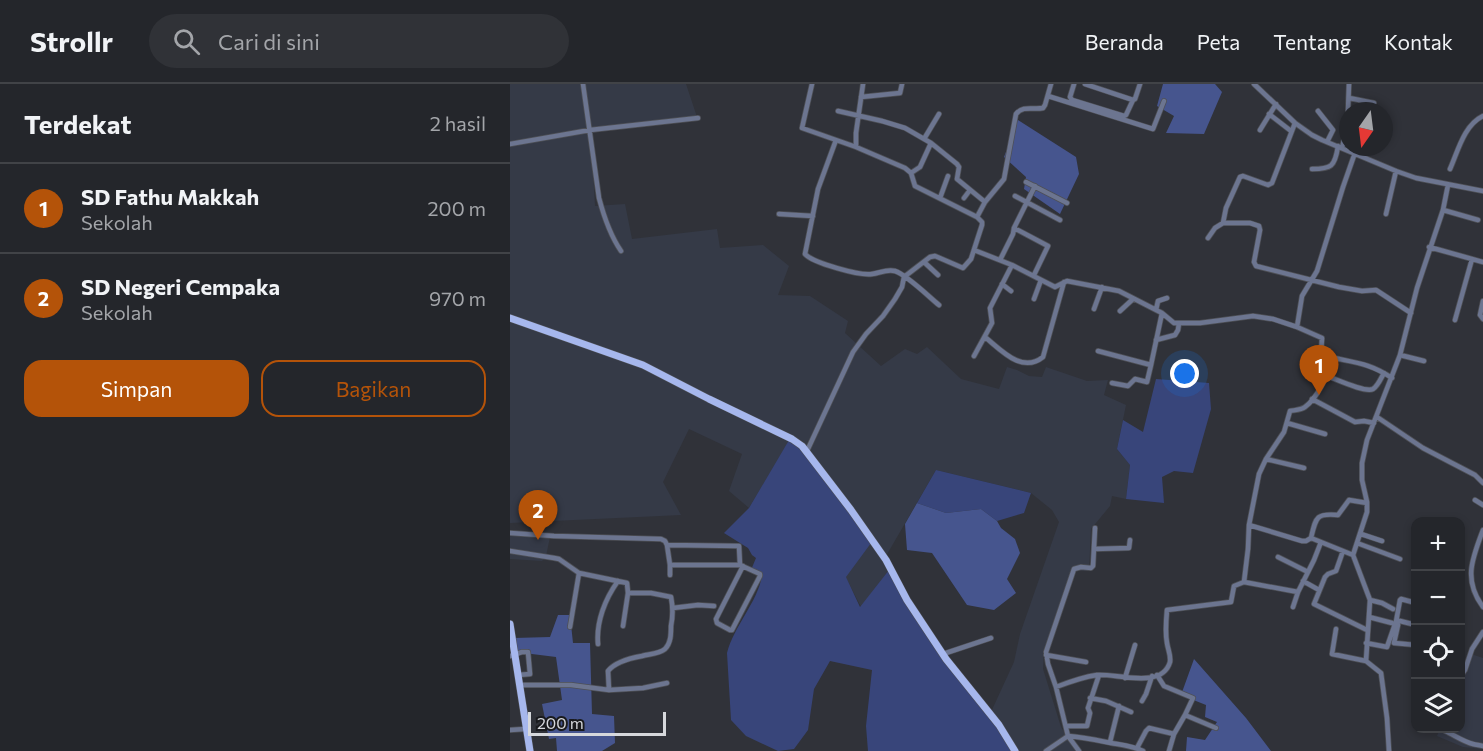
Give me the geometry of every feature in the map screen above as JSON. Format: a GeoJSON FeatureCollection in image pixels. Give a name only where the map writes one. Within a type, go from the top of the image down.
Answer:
{"type":"FeatureCollection","features":[{"type":"Feature","properties":{"kind":"main road"},"geometry":{"type":"LineString","coordinates":[[510,318],[644,365],[792,439],[807,451],[886,560],[907,600],[960,679],[999,725],[1015,751]]}},
{"type":"Feature","properties":{"kind":"main road"},"geometry":{"type":"LineString","coordinates":[[510,624],[512,655],[518,675],[530,751]]}},
{"type":"Feature","properties":{"kind":"street"},"geometry":{"type":"LineString","coordinates":[[583,84],[601,207],[612,236],[621,251]]}},
{"type":"Feature","properties":{"kind":"street"},"geometry":{"type":"LineString","coordinates":[[807,451],[853,352],[895,299],[904,277],[934,256],[963,268],[971,259],[982,225],[977,217],[915,186],[911,173],[905,168],[856,147],[802,128],[812,84]]}},
{"type":"Feature","properties":{"kind":"street"},"geometry":{"type":"LineString","coordinates":[[856,147],[863,84]]}},
{"type":"Feature","properties":{"kind":"street"},"geometry":{"type":"LineString","coordinates":[[861,97],[900,93],[902,84]]}},
{"type":"Feature","properties":{"kind":"street"},"geometry":{"type":"LineString","coordinates":[[977,217],[985,202],[1004,178],[1017,111],[1026,108],[1043,108],[1051,84]]}},
{"type":"Feature","properties":{"kind":"street"},"geometry":{"type":"LineString","coordinates":[[1074,84],[1070,97],[1072,100],[1124,116],[1132,99],[1135,99],[1140,84]]}},
{"type":"Feature","properties":{"kind":"street"},"geometry":{"type":"LineString","coordinates":[[1085,84],[1132,99]]}},
{"type":"Feature","properties":{"kind":"street"},"geometry":{"type":"LineString","coordinates":[[1254,84],[1295,123],[1312,135],[1339,147]]}},
{"type":"Feature","properties":{"kind":"street"},"geometry":{"type":"LineString","coordinates":[[1349,84],[1349,102]]}},
{"type":"Feature","properties":{"kind":"street"},"geometry":{"type":"LineString","coordinates":[[1048,96],[1150,129],[1154,128],[1164,101]]}},
{"type":"Feature","properties":{"kind":"street"},"geometry":{"type":"LineString","coordinates":[[1349,98],[1369,102]]}},
{"type":"Feature","properties":{"kind":"street"},"geometry":{"type":"LineString","coordinates":[[1260,130],[1276,104]]}},
{"type":"Feature","properties":{"kind":"street"},"geometry":{"type":"LineString","coordinates":[[838,111],[895,124],[931,143],[957,164],[959,167],[957,178],[985,202]]}},
{"type":"Feature","properties":{"kind":"street"},"geometry":{"type":"LineString","coordinates":[[1318,111],[1333,130],[1328,142]]}},
{"type":"Feature","properties":{"kind":"street"},"geometry":{"type":"LineString","coordinates":[[924,139],[939,114]]}},
{"type":"Feature","properties":{"kind":"street"},"geometry":{"type":"LineString","coordinates":[[1269,114],[1291,131]]}},
{"type":"Feature","properties":{"kind":"street"},"geometry":{"type":"LineString","coordinates":[[1450,169],[1474,120],[1483,116]]}},
{"type":"Feature","properties":{"kind":"street"},"geometry":{"type":"LineString","coordinates":[[510,144],[590,130],[698,118]]}},
{"type":"Feature","properties":{"kind":"street"},"geometry":{"type":"LineString","coordinates":[[1223,223],[1226,208],[1240,177],[1268,185],[1272,183],[1295,123]]}},
{"type":"Feature","properties":{"kind":"street"},"geometry":{"type":"LineString","coordinates":[[836,140],[818,189],[806,254],[809,258],[856,272],[870,274],[888,270],[898,273],[939,305]]}},
{"type":"Feature","properties":{"kind":"street"},"geometry":{"type":"LineString","coordinates":[[911,173],[920,167],[931,143]]}},
{"type":"Feature","properties":{"kind":"street"},"geometry":{"type":"LineString","coordinates":[[1312,169],[1325,169],[1331,166],[1339,149]]}},
{"type":"Feature","properties":{"kind":"street"},"geometry":{"type":"LineString","coordinates":[[1297,327],[1302,296],[1317,271],[1342,187],[1354,156]]}},
{"type":"Feature","properties":{"kind":"street"},"geometry":{"type":"LineString","coordinates":[[1362,156],[1396,171],[1423,179],[1483,191]]}},
{"type":"Feature","properties":{"kind":"street"},"geometry":{"type":"LineString","coordinates":[[1386,214],[1396,171]]}},
{"type":"Feature","properties":{"kind":"street"},"geometry":{"type":"LineString","coordinates":[[940,198],[948,177]]}},
{"type":"Feature","properties":{"kind":"street"},"geometry":{"type":"LineString","coordinates":[[1026,182],[1067,203]]}},
{"type":"Feature","properties":{"kind":"street"},"geometry":{"type":"LineString","coordinates":[[1365,661],[1370,600],[1353,555],[1367,512],[1362,464],[1367,440],[1400,355],[1429,247],[1443,210],[1448,185]]}},
{"type":"Feature","properties":{"kind":"street"},"geometry":{"type":"LineString","coordinates":[[1000,260],[1035,186]]}},
{"type":"Feature","properties":{"kind":"street"},"geometry":{"type":"LineString","coordinates":[[964,198],[970,190]]}},
{"type":"Feature","properties":{"kind":"street"},"geometry":{"type":"LineString","coordinates":[[1015,196],[1060,220]]}},
{"type":"Feature","properties":{"kind":"street"},"geometry":{"type":"LineString","coordinates":[[1443,210],[1478,220]]}},
{"type":"Feature","properties":{"kind":"street"},"geometry":{"type":"LineString","coordinates":[[779,214],[813,216]]}},
{"type":"Feature","properties":{"kind":"street"},"geometry":{"type":"LineString","coordinates":[[1208,238],[1215,228],[1223,223],[1250,223],[1259,226],[1254,262],[1256,266],[1360,291],[1376,290],[1411,313]]}},
{"type":"Feature","properties":{"kind":"street"},"geometry":{"type":"LineString","coordinates":[[1014,228],[1048,246],[1034,275]]}},
{"type":"Feature","properties":{"kind":"street"},"geometry":{"type":"LineString","coordinates":[[1429,247],[1483,262]]}},
{"type":"Feature","properties":{"kind":"street"},"geometry":{"type":"LineString","coordinates":[[974,250],[1034,275],[1055,287],[1064,282],[1071,282],[1122,293],[1179,323],[1253,316],[1273,319],[1322,338],[1321,354],[1365,364],[1392,378]]}},
{"type":"Feature","properties":{"kind":"street"},"geometry":{"type":"LineString","coordinates":[[1455,320],[1472,259]]}},
{"type":"Feature","properties":{"kind":"street"},"geometry":{"type":"LineString","coordinates":[[924,262],[938,275]]}},
{"type":"Feature","properties":{"kind":"street"},"geometry":{"type":"LineString","coordinates":[[974,356],[993,321],[990,308],[1012,265]]}},
{"type":"Feature","properties":{"kind":"street"},"geometry":{"type":"LineString","coordinates":[[1034,299],[1041,280]]}},
{"type":"Feature","properties":{"kind":"street"},"geometry":{"type":"LineString","coordinates":[[985,337],[1018,362],[1041,359],[1064,282]]}},
{"type":"Feature","properties":{"kind":"street"},"geometry":{"type":"LineString","coordinates":[[1002,284],[1011,291]]}},
{"type":"Feature","properties":{"kind":"street"},"geometry":{"type":"LineString","coordinates":[[1094,309],[1102,287]]}},
{"type":"Feature","properties":{"kind":"street"},"geometry":{"type":"LineString","coordinates":[[1156,310],[1158,301],[1167,298]]}},
{"type":"Feature","properties":{"kind":"street"},"geometry":{"type":"LineString","coordinates":[[1120,311],[1132,299]]}},
{"type":"Feature","properties":{"kind":"street"},"geometry":{"type":"LineString","coordinates":[[1483,301],[1480,315],[1483,319]]}},
{"type":"Feature","properties":{"kind":"street"},"geometry":{"type":"LineString","coordinates":[[1112,383],[1128,386],[1135,379],[1147,382],[1162,313]]}},
{"type":"Feature","properties":{"kind":"street"},"geometry":{"type":"LineString","coordinates":[[1156,340],[1175,335],[1179,323]]}},
{"type":"Feature","properties":{"kind":"street"},"geometry":{"type":"LineString","coordinates":[[1098,351],[1151,365]]}},
{"type":"Feature","properties":{"kind":"street"},"geometry":{"type":"LineString","coordinates":[[1400,355],[1424,361]]}},
{"type":"Feature","properties":{"kind":"street"},"geometry":{"type":"LineString","coordinates":[[1244,582],[1249,525],[1257,481],[1266,459],[1280,440],[1290,411],[1304,408],[1312,399],[1327,376],[1334,358]]}},
{"type":"Feature","properties":{"kind":"street"},"geometry":{"type":"LineString","coordinates":[[1327,376],[1369,390],[1376,387],[1384,373]]}},
{"type":"Feature","properties":{"kind":"street"},"geometry":{"type":"LineString","coordinates":[[1312,399],[1354,422],[1374,423]]}},
{"type":"Feature","properties":{"kind":"street"},"geometry":{"type":"LineString","coordinates":[[1377,417],[1423,448],[1475,475],[1483,483]]}},
{"type":"Feature","properties":{"kind":"street"},"geometry":{"type":"LineString","coordinates":[[1287,423],[1325,434]]}},
{"type":"Feature","properties":{"kind":"street"},"geometry":{"type":"LineString","coordinates":[[1266,459],[1304,468]]}},
{"type":"Feature","properties":{"kind":"street"},"geometry":{"type":"LineString","coordinates":[[1249,525],[1306,541],[1311,538],[1316,522],[1322,515],[1338,515],[1349,500],[1367,503]]}},
{"type":"Feature","properties":{"kind":"street"},"geometry":{"type":"LineString","coordinates":[[1475,500],[1483,506]]}},
{"type":"Feature","properties":{"kind":"street"},"geometry":{"type":"LineString","coordinates":[[1079,751],[1068,736],[1046,655],[1073,570],[1076,567],[1092,567],[1095,528]]}},
{"type":"Feature","properties":{"kind":"street"},"geometry":{"type":"LineString","coordinates":[[1483,530],[1472,558],[1471,579],[1474,592],[1483,607]]}},
{"type":"Feature","properties":{"kind":"street"},"geometry":{"type":"LineString","coordinates":[[510,533],[561,537],[661,539],[667,545],[670,575]]}},
{"type":"Feature","properties":{"kind":"street"},"geometry":{"type":"LineString","coordinates":[[1361,534],[1382,541]]}},
{"type":"Feature","properties":{"kind":"street"},"geometry":{"type":"LineString","coordinates":[[1311,538],[1353,555]]}},
{"type":"Feature","properties":{"kind":"street"},"geometry":{"type":"LineString","coordinates":[[1094,549],[1129,548],[1130,540]]}},
{"type":"Feature","properties":{"kind":"street"},"geometry":{"type":"LineString","coordinates":[[1293,607],[1321,542]]}},
{"type":"Feature","properties":{"kind":"street"},"geometry":{"type":"LineString","coordinates":[[1357,543],[1400,559]]}},
{"type":"Feature","properties":{"kind":"street"},"geometry":{"type":"LineString","coordinates":[[667,545],[739,546],[741,566],[716,619],[717,623],[730,630],[760,576],[741,566],[670,565]]}},
{"type":"Feature","properties":{"kind":"street"},"geometry":{"type":"LineString","coordinates":[[510,551],[559,559],[579,573],[627,583],[628,593],[623,626]]}},
{"type":"Feature","properties":{"kind":"street"},"geometry":{"type":"LineString","coordinates":[[1343,551],[1336,571],[1325,577],[1314,602],[1315,606],[1367,630]]}},
{"type":"Feature","properties":{"kind":"street"},"geometry":{"type":"LineString","coordinates":[[1278,557],[1308,572]]}},
{"type":"Feature","properties":{"kind":"street"},"geometry":{"type":"LineString","coordinates":[[570,627],[579,573]]}},
{"type":"Feature","properties":{"kind":"street"},"geometry":{"type":"LineString","coordinates":[[598,644],[597,631],[600,616],[618,581]]}},
{"type":"Feature","properties":{"kind":"street"},"geometry":{"type":"LineString","coordinates":[[1303,581],[1319,590]]}},
{"type":"Feature","properties":{"kind":"street"},"geometry":{"type":"LineString","coordinates":[[1056,687],[1099,675],[1139,678],[1154,676],[1164,671],[1170,659],[1167,642],[1167,610],[1231,602],[1234,586],[1244,582],[1298,592]]}},
{"type":"Feature","properties":{"kind":"street"},"geometry":{"type":"LineString","coordinates":[[609,690],[608,671],[614,665],[662,651],[669,642],[674,609],[671,597],[651,593],[628,593]]}},
{"type":"Feature","properties":{"kind":"street"},"geometry":{"type":"LineString","coordinates":[[1370,600],[1393,609]]}},
{"type":"Feature","properties":{"kind":"street"},"geometry":{"type":"LineString","coordinates":[[1366,643],[1387,647],[1400,600],[1411,602]]}},
{"type":"Feature","properties":{"kind":"street"},"geometry":{"type":"LineString","coordinates":[[674,609],[698,605],[714,606]]}},
{"type":"Feature","properties":{"kind":"street"},"geometry":{"type":"LineString","coordinates":[[1369,617],[1411,624]]}},
{"type":"Feature","properties":{"kind":"street"},"geometry":{"type":"LineString","coordinates":[[1394,622],[1398,625],[1394,643],[1411,645]]}},
{"type":"Feature","properties":{"kind":"street"},"geometry":{"type":"LineString","coordinates":[[1336,629],[1332,654],[1365,661],[1381,673],[1389,751]]}},
{"type":"Feature","properties":{"kind":"street"},"geometry":{"type":"LineString","coordinates":[[1465,667],[1472,649],[1483,632]]}},
{"type":"Feature","properties":{"kind":"street"},"geometry":{"type":"LineString","coordinates":[[943,654],[991,638]]}},
{"type":"Feature","properties":{"kind":"street"},"geometry":{"type":"LineString","coordinates":[[1125,678],[1136,645]]}},
{"type":"Feature","properties":{"kind":"street"},"geometry":{"type":"LineString","coordinates":[[512,655],[528,652],[530,674],[518,675]]}},
{"type":"Feature","properties":{"kind":"street"},"geometry":{"type":"LineString","coordinates":[[1046,655],[1086,662]]}},
{"type":"Feature","properties":{"kind":"street"},"geometry":{"type":"LineString","coordinates":[[1066,726],[1087,726],[1090,698],[1099,675]]}},
{"type":"Feature","properties":{"kind":"street"},"geometry":{"type":"LineString","coordinates":[[1142,701],[1154,676]]}},
{"type":"Feature","properties":{"kind":"street"},"geometry":{"type":"LineString","coordinates":[[1154,676],[1164,686],[1193,698],[1174,734],[1169,751]]}},
{"type":"Feature","properties":{"kind":"street"},"geometry":{"type":"LineString","coordinates":[[519,685],[571,685],[609,690],[643,688],[667,683]]}},
{"type":"Feature","properties":{"kind":"street"},"geometry":{"type":"LineString","coordinates":[[1090,698],[1106,701],[1131,712]]}},
{"type":"Feature","properties":{"kind":"street"},"geometry":{"type":"LineString","coordinates":[[1110,742],[1119,706]]}},
{"type":"Feature","properties":{"kind":"street"},"geometry":{"type":"LineString","coordinates":[[1185,715],[1216,728]]}},
{"type":"Feature","properties":{"kind":"street"},"geometry":{"type":"LineString","coordinates":[[1137,748],[1149,728],[1174,734]]}},
{"type":"Feature","properties":{"kind":"street"},"geometry":{"type":"LineString","coordinates":[[510,730],[525,729]]}},
{"type":"Feature","properties":{"kind":"street"},"geometry":{"type":"LineString","coordinates":[[1449,733],[1475,745],[1483,746]]}},
{"type":"Feature","properties":{"kind":"street"},"geometry":{"type":"LineString","coordinates":[[1046,751],[1068,736],[1110,742],[1143,751]]}},
{"type":"Feature","properties":{"kind":"shaded area"},"geometry":{"type":"Polygon","coordinates":[[[510,84],[686,84],[697,117],[591,133],[595,206],[625,204],[632,239],[717,229],[720,248],[763,245],[789,266],[778,295],[810,296],[848,321],[845,333],[881,366],[905,349],[917,354],[927,347],[961,379],[999,389],[1007,367],[1029,376],[1042,377],[1046,367],[1087,381],[1108,380],[1104,395],[1126,405],[1117,449],[1130,465],[1126,499],[1112,496],[1110,506],[1091,529],[1089,571],[1071,570],[1044,650],[1043,669],[1061,727],[1076,751],[1016,751],[991,712],[1014,662],[1020,634],[1059,522],[1052,510],[1031,493],[936,470],[886,556],[889,570],[861,607],[846,578],[792,436],[749,508],[729,491],[742,454],[689,429],[663,482],[681,515],[510,523],[510,84]]]}},
{"type":"Feature","properties":{"kind":"shaded area"},"geometry":{"type":"Polygon","coordinates":[[[1163,84],[1215,84],[1222,92],[1204,134],[1166,133],[1174,116],[1157,106],[1163,84]]]}},
{"type":"Feature","properties":{"kind":"shaded area"},"geometry":{"type":"Polygon","coordinates":[[[1015,118],[1076,157],[1079,174],[1060,214],[1024,189],[1026,177],[1004,157],[1011,139],[1015,118]]]}},
{"type":"Feature","properties":{"kind":"shaded area"},"geometry":{"type":"Polygon","coordinates":[[[1156,379],[1209,383],[1211,409],[1193,473],[1174,471],[1162,477],[1164,503],[1126,499],[1130,465],[1117,449],[1123,420],[1143,432],[1156,379]]]}},
{"type":"Feature","properties":{"kind":"shaded area"},"geometry":{"type":"Polygon","coordinates":[[[792,435],[807,448],[874,539],[846,577],[860,607],[889,570],[957,676],[1016,751],[868,751],[866,726],[872,670],[830,661],[814,689],[808,730],[794,749],[778,751],[746,736],[731,720],[727,653],[755,596],[762,576],[751,570],[756,558],[748,548],[724,533],[749,508],[792,435]]]}},
{"type":"Feature","properties":{"kind":"shaded area"},"geometry":{"type":"Polygon","coordinates":[[[936,470],[1031,493],[1024,513],[997,521],[981,509],[946,513],[917,503],[936,470]]]}},
{"type":"Feature","properties":{"kind":"shaded area"},"geometry":{"type":"Polygon","coordinates":[[[917,503],[946,513],[981,509],[997,521],[1001,528],[1015,539],[1020,553],[1007,579],[1016,593],[994,610],[967,605],[932,553],[907,550],[905,524],[917,503]]]}},
{"type":"Feature","properties":{"kind":"shaded area"},"geometry":{"type":"Polygon","coordinates":[[[510,534],[550,537],[546,556],[542,561],[510,559],[510,534]]]}},
{"type":"Feature","properties":{"kind":"shaded area"},"geometry":{"type":"Polygon","coordinates":[[[558,615],[570,615],[573,643],[590,643],[592,714],[614,716],[615,743],[602,751],[557,751],[556,738],[549,739],[542,704],[562,700],[556,657],[516,652],[514,638],[550,637],[558,615]]]}},
{"type":"Feature","properties":{"kind":"shaded area"},"geometry":{"type":"Polygon","coordinates":[[[1468,653],[1483,658],[1483,749],[1463,747],[1437,736],[1438,733],[1465,733],[1465,666],[1468,653]]]}},
{"type":"Feature","properties":{"kind":"shaded area"},"geometry":{"type":"Polygon","coordinates":[[[1194,659],[1246,718],[1271,751],[1186,751],[1187,737],[1205,740],[1217,722],[1205,717],[1206,705],[1181,695],[1194,659]]]}},
{"type":"Feature","properties":{"kind":"place","name":"SD Fathu Makkah"},"geometry":{"type":"Point","coordinates":[1319,395]}},
{"type":"Feature","properties":{"kind":"place","name":"SD Negeri Cempaka"},"geometry":{"type":"Point","coordinates":[538,540]}}]}
